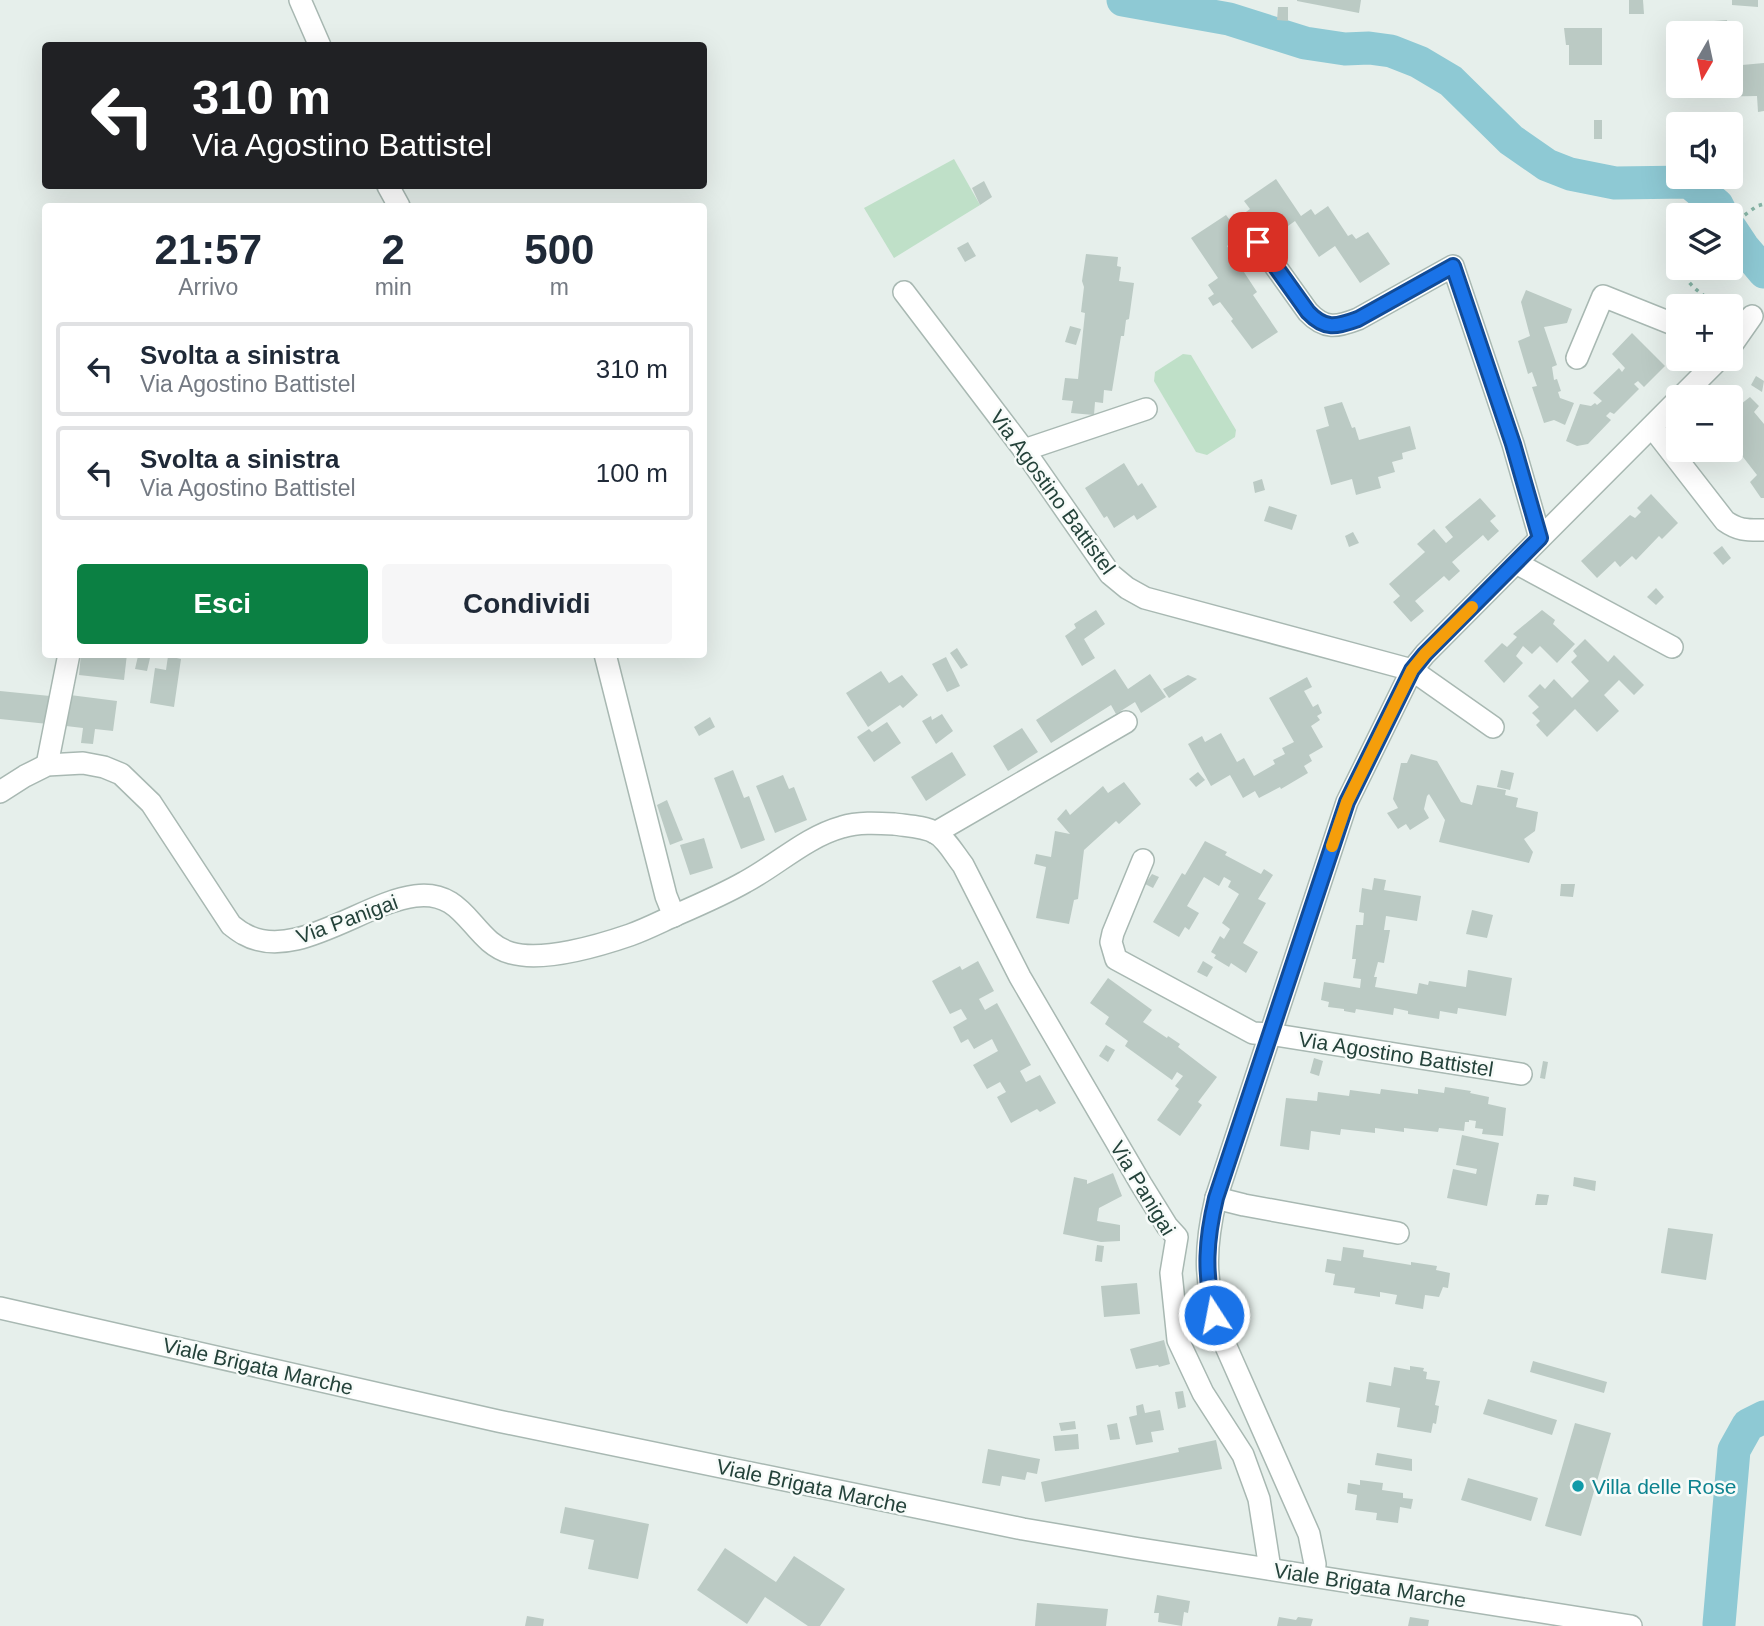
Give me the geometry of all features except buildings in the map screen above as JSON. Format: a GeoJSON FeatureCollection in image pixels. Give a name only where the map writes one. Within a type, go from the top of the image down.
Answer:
{"type":"FeatureCollection","features":[{"type":"Feature","properties":{"kind":"street"},"geometry":{"type":"LineString","coordinates":[[300,0],[318,42]]}},
{"type":"Feature","properties":{"kind":"street"},"geometry":{"type":"LineString","coordinates":[[1258,242],[1308,312],[1327,325],[1342,325],[1358,319],[1453,266],[1513,444],[1540,538]]}},
{"type":"Feature","properties":{"kind":"street","name":"Via Agostino Battistel"},"geometry":{"type":"LineString","coordinates":[[904,292],[1024,450],[1110,573],[1127,588],[1145,598],[1412,670],[1493,727]]}},
{"type":"Feature","properties":{"kind":"street"},"geometry":{"type":"LineString","coordinates":[[1577,358],[1603,296],[1666,321]]}},
{"type":"Feature","properties":{"kind":"street"},"geometry":{"type":"LineString","coordinates":[[1743,329],[1752,316]]}},
{"type":"Feature","properties":{"kind":"street","name":"Via Agostino Battistel"},"geometry":{"type":"LineString","coordinates":[[1694,385],[1707,371]]}},
{"type":"Feature","properties":{"kind":"street"},"geometry":{"type":"LineString","coordinates":[[1024,450],[1146,409]]}},
{"type":"Feature","properties":{"kind":"street","name":"Via Agostino Battistel"},"geometry":{"type":"LineString","coordinates":[[1314,1576],[1315,1564],[1309,1534],[1220,1333],[1209,1293],[1207,1248],[1216,1198],[1347,802],[1412,670],[1666,413]]}},
{"type":"Feature","properties":{"kind":"street"},"geometry":{"type":"LineString","coordinates":[[1652,427],[1725,521],[1734,528],[1764,530]]}},
{"type":"Feature","properties":{"kind":"street"},"geometry":{"type":"LineString","coordinates":[[1516,563],[1672,647]]}},
{"type":"Feature","properties":{"kind":"street"},"geometry":{"type":"LineString","coordinates":[[47,765],[68,658]]}},
{"type":"Feature","properties":{"kind":"street"},"geometry":{"type":"LineString","coordinates":[[607,658],[666,896],[674,916]]}},
{"type":"Feature","properties":{"kind":"street"},"geometry":{"type":"LineString","coordinates":[[935,833],[1126,722]]}},
{"type":"Feature","properties":{"kind":"street","name":"Via Panigai"},"geometry":{"type":"LineString","coordinates":[[0,792],[25,775],[47,765],[83,763],[121,774],[151,803],[231,925],[244,935],[259,940],[289,941],[332,927],[400,898],[438,896],[463,912],[492,943],[508,953],[528,956],[550,955],[606,943],[655,926],[746,882],[821,835],[843,826],[886,824],[917,827],[935,833],[963,865],[1020,977],[1140,1184],[1177,1237],[1171,1273],[1178,1340],[1203,1393],[1243,1455],[1259,1499],[1270,1569]]}},
{"type":"Feature","properties":{"kind":"street","name":"Via Agostino Battistel"},"geometry":{"type":"LineString","coordinates":[[1143,860],[1111,942],[1116,959],[1253,1033],[1521,1073]]}},
{"type":"Feature","properties":{"kind":"street"},"geometry":{"type":"LineString","coordinates":[[1216,1198],[1398,1233]]}},
{"type":"Feature","properties":{"kind":"street"},"geometry":{"type":"LineString","coordinates":[[1177,1237],[1188,1246],[1207,1248]]}},
{"type":"Feature","properties":{"kind":"street","name":"Viale Brigata Marche"},"geometry":{"type":"LineString","coordinates":[[0,1308],[498,1421],[919,1508],[1134,1549],[1623,1625]]}},
{"type":"Feature","properties":{"kind":"street"},"geometry":{"type":"LineString","coordinates":[[1553,1614],[1571,1626]]}},
{"type":"Feature","properties":{"kind":"path"},"geometry":{"type":"LineString","coordinates":[[1743,215],[1764,204]]}},
{"type":"Feature","properties":{"kind":"path"},"geometry":{"type":"LineString","coordinates":[[1688,280],[1704,294]]}},
{"type":"Feature","properties":{"kind":"green space"},"geometry":{"type":"Polygon","coordinates":[[[954,159],[980,205],[894,258],[864,208],[954,159]]]}},
{"type":"Feature","properties":{"kind":"green space"},"geometry":{"type":"Polygon","coordinates":[[[1183,354],[1191,355],[1236,430],[1235,437],[1207,455],[1196,452],[1154,381],[1155,372],[1183,354]]]}},
{"type":"Feature","properties":{"kind":"waterway"},"geometry":{"type":"LineString","coordinates":[[1123,0],[1229,19],[1305,43],[1345,49],[1391,51],[1419,62],[1451,81],[1511,140],[1547,165],[1570,174],[1615,183],[1689,182],[1715,203]]}},
{"type":"Feature","properties":{"kind":"waterway"},"geometry":{"type":"LineString","coordinates":[[1743,247],[1764,272]]}},
{"type":"Feature","properties":{"kind":"waterway"},"geometry":{"type":"LineString","coordinates":[[1719,1624],[1734,1450],[1748,1425],[1764,1417]]}},
{"type":"Feature","properties":{"kind":"slow traffic"},"geometry":{"type":"LineString","coordinates":[[1332,846],[1347,802],[1412,670],[1472,607]]}},
{"type":"Feature","properties":{"kind":"place","name":"Villa delle Rose"},"geometry":{"type":"Point","coordinates":[1578,1486]}},
{"type":"Feature","properties":{"kind":"route"},"geometry":{"type":"LineString","coordinates":[[1214,1315],[1209,1293],[1207,1248],[1216,1198],[1347,802],[1412,670],[1540,538],[1513,444],[1453,266],[1358,319],[1342,325],[1327,325],[1308,312],[1258,242]]}}]}
